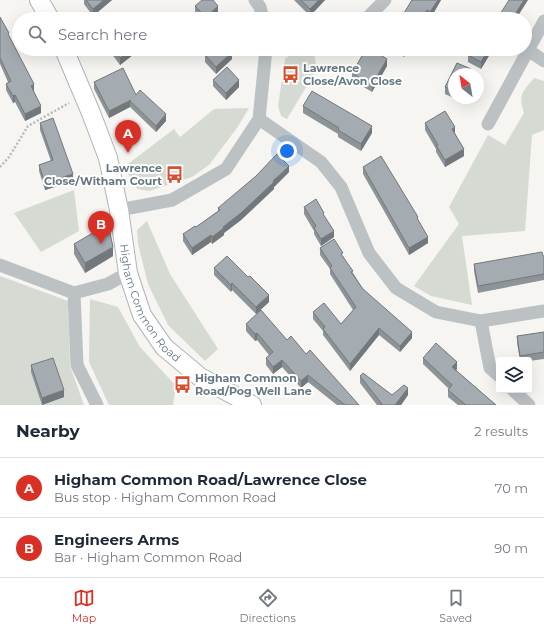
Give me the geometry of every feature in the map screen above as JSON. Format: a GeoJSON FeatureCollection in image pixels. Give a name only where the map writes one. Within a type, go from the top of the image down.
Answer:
{"type":"FeatureCollection","features":[{"type":"Feature","properties":{"kind":"street"},"geometry":{"type":"LineString","coordinates":[[39,0],[46,12]]}},
{"type":"Feature","properties":{"kind":"street"},"geometry":{"type":"LineString","coordinates":[[255,0],[260,7],[261,12]]}},
{"type":"Feature","properties":{"kind":"street"},"geometry":{"type":"LineString","coordinates":[[373,12],[385,0]]}},
{"type":"Feature","properties":{"kind":"street"},"geometry":{"type":"LineString","coordinates":[[532,43],[544,21]]}},
{"type":"Feature","properties":{"kind":"street"},"geometry":{"type":"LineString","coordinates":[[532,53],[544,61]]}},
{"type":"Feature","properties":{"kind":"street","name":"Higham Common Road"},"geometry":{"type":"LineString","coordinates":[[67,56],[108,158],[119,210],[128,273],[142,315],[164,347],[200,377],[252,405]]}},
{"type":"Feature","properties":{"kind":"street"},"geometry":{"type":"LineString","coordinates":[[119,210],[172,200],[226,169],[259,119],[265,56]]}},
{"type":"Feature","properties":{"kind":"street"},"geometry":{"type":"LineString","coordinates":[[488,124],[525,56]]}},
{"type":"Feature","properties":{"kind":"street"},"geometry":{"type":"LineString","coordinates":[[259,119],[321,162],[341,187],[369,253],[396,288],[436,312],[481,321],[544,311]]}},
{"type":"Feature","properties":{"kind":"street"},"geometry":{"type":"LineString","coordinates":[[0,265],[74,293],[108,284],[128,273]]}},
{"type":"Feature","properties":{"kind":"street"},"geometry":{"type":"LineString","coordinates":[[74,293],[77,365],[97,405]]}},
{"type":"Feature","properties":{"kind":"street"},"geometry":{"type":"LineString","coordinates":[[481,321],[490,368],[496,373]]}},
{"type":"Feature","properties":{"kind":"street"},"geometry":{"type":"LineString","coordinates":[[517,393],[529,405]]}},
{"type":"Feature","properties":{"kind":"path"},"geometry":{"type":"LineString","coordinates":[[0,167],[9,157],[28,126],[83,95]]}},
{"type":"Feature","properties":{"kind":"shaded area"},"geometry":{"type":"Polygon","coordinates":[[[288,56],[314,56],[317,69],[287,119],[281,116],[278,106],[285,59],[288,56]]]}},
{"type":"Feature","properties":{"kind":"shaded area"},"geometry":{"type":"Polygon","coordinates":[[[534,78],[544,81],[544,130],[532,135],[525,231],[462,236],[472,305],[431,296],[414,286],[459,224],[449,207],[488,135],[505,145],[524,113],[521,102],[522,94],[534,78]]]}},
{"type":"Feature","properties":{"kind":"shaded area"},"geometry":{"type":"Polygon","coordinates":[[[249,108],[237,128],[209,165],[192,177],[149,191],[137,189],[124,167],[174,129],[180,137],[214,109],[249,108]]]}},
{"type":"Feature","properties":{"kind":"shaded area"},"geometry":{"type":"Polygon","coordinates":[[[74,190],[79,231],[41,252],[14,213],[74,190]]]}},
{"type":"Feature","properties":{"kind":"shaded area"},"geometry":{"type":"Polygon","coordinates":[[[147,221],[170,274],[218,349],[205,361],[168,325],[148,284],[138,244],[137,230],[147,221]]]}},
{"type":"Feature","properties":{"kind":"shaded area"},"geometry":{"type":"Polygon","coordinates":[[[0,276],[68,301],[70,366],[84,405],[0,405],[0,276]]]}},
{"type":"Feature","properties":{"kind":"shaded area"},"geometry":{"type":"Polygon","coordinates":[[[90,299],[118,307],[140,347],[176,386],[173,405],[109,405],[89,362],[90,299]]]}},
{"type":"Feature","properties":{"kind":"building"},"geometry":{"type":"Polygon","coordinates":[[[86,0],[104,0],[93,9],[86,0]]]}},
{"type":"Feature","properties":{"kind":"building"},"geometry":{"type":"Polygon","coordinates":[[[202,0],[213,0],[218,6],[211,12],[201,12],[195,6],[202,0]]]}},
{"type":"Feature","properties":{"kind":"building"},"geometry":{"type":"Polygon","coordinates":[[[301,0],[319,0],[310,9],[301,0]]]}},
{"type":"Feature","properties":{"kind":"building"},"geometry":{"type":"Polygon","coordinates":[[[412,0],[438,0],[430,12],[427,10],[426,12],[405,12],[412,0]]]}},
{"type":"Feature","properties":{"kind":"building"},"geometry":{"type":"Polygon","coordinates":[[[509,0],[524,0],[516,12],[501,12],[509,0]]]}},
{"type":"Feature","properties":{"kind":"building"},"geometry":{"type":"Polygon","coordinates":[[[0,17],[12,42],[12,56],[19,56],[34,84],[31,86],[41,106],[25,114],[15,95],[13,96],[6,84],[11,81],[0,58],[0,17]]]}},
{"type":"Feature","properties":{"kind":"building"},"geometry":{"type":"Polygon","coordinates":[[[206,56],[228,56],[216,67],[206,56]]]}},
{"type":"Feature","properties":{"kind":"building"},"geometry":{"type":"Polygon","coordinates":[[[362,56],[382,56],[387,59],[372,85],[352,73],[362,56]]]}},
{"type":"Feature","properties":{"kind":"building"},"geometry":{"type":"Polygon","coordinates":[[[470,56],[485,56],[481,62],[470,56]]]}},
{"type":"Feature","properties":{"kind":"building"},"geometry":{"type":"Polygon","coordinates":[[[457,63],[469,68],[454,68],[457,63]]]}},
{"type":"Feature","properties":{"kind":"building"},"geometry":{"type":"Polygon","coordinates":[[[227,67],[239,80],[226,93],[213,80],[227,67]]]}},
{"type":"Feature","properties":{"kind":"building"},"geometry":{"type":"Polygon","coordinates":[[[123,68],[136,95],[140,90],[166,114],[156,126],[130,101],[131,100],[109,111],[94,82],[123,68]]]}},
{"type":"Feature","properties":{"kind":"building"},"geometry":{"type":"Polygon","coordinates":[[[448,81],[448,88],[445,87],[448,81]]]}},
{"type":"Feature","properties":{"kind":"building"},"geometry":{"type":"Polygon","coordinates":[[[312,91],[372,126],[361,144],[338,130],[339,128],[303,106],[312,91]]]}},
{"type":"Feature","properties":{"kind":"building"},"geometry":{"type":"Polygon","coordinates":[[[445,111],[455,127],[452,129],[464,149],[445,160],[425,123],[445,111]]]}},
{"type":"Feature","properties":{"kind":"building"},"geometry":{"type":"Polygon","coordinates":[[[53,118],[73,174],[45,183],[39,165],[53,160],[40,123],[53,118]]]}},
{"type":"Feature","properties":{"kind":"building"},"geometry":{"type":"Polygon","coordinates":[[[277,154],[289,166],[241,213],[223,227],[224,228],[212,237],[211,235],[192,248],[183,234],[195,226],[196,227],[220,210],[218,208],[256,176],[277,154]]]}},
{"type":"Feature","properties":{"kind":"building"},"geometry":{"type":"Polygon","coordinates":[[[381,156],[418,217],[417,218],[428,237],[409,248],[363,167],[381,156]]]}},
{"type":"Feature","properties":{"kind":"building"},"geometry":{"type":"Polygon","coordinates":[[[316,199],[324,213],[323,214],[334,231],[321,239],[314,228],[316,226],[304,207],[316,199]]]}},
{"type":"Feature","properties":{"kind":"building"},"geometry":{"type":"Polygon","coordinates":[[[108,224],[113,247],[85,263],[74,244],[108,224]]]}},
{"type":"Feature","properties":{"kind":"building"},"geometry":{"type":"Polygon","coordinates":[[[334,239],[343,253],[341,254],[353,271],[351,272],[363,289],[412,332],[400,346],[379,328],[350,364],[323,329],[325,327],[313,312],[324,303],[341,324],[356,307],[330,268],[332,266],[320,248],[334,239]]]}},
{"type":"Feature","properties":{"kind":"building"},"geometry":{"type":"Polygon","coordinates":[[[542,252],[544,256],[544,274],[478,286],[474,264],[542,252]]]}},
{"type":"Feature","properties":{"kind":"building"},"geometry":{"type":"Polygon","coordinates":[[[227,256],[269,295],[256,307],[232,283],[231,285],[214,268],[227,256]]]}},
{"type":"Feature","properties":{"kind":"building"},"geometry":{"type":"Polygon","coordinates":[[[261,310],[287,340],[291,336],[306,354],[310,350],[359,405],[345,405],[308,375],[301,381],[282,360],[273,367],[266,358],[273,352],[257,333],[255,334],[246,324],[261,310]]]}},
{"type":"Feature","properties":{"kind":"building"},"geometry":{"type":"Polygon","coordinates":[[[544,332],[544,352],[520,356],[517,336],[544,332]]]}},
{"type":"Feature","properties":{"kind":"building"},"geometry":{"type":"Polygon","coordinates":[[[436,343],[457,362],[452,367],[496,405],[466,405],[448,390],[452,385],[423,358],[436,343]]]}},
{"type":"Feature","properties":{"kind":"building"},"geometry":{"type":"Polygon","coordinates":[[[53,358],[64,390],[42,398],[31,365],[53,358]]]}},
{"type":"Feature","properties":{"kind":"building"},"geometry":{"type":"Polygon","coordinates":[[[363,373],[392,395],[404,385],[408,388],[395,405],[380,405],[382,404],[360,376],[363,373]]]}},
{"type":"Feature","properties":{"kind":"place","name":"Lawrence Close/Avon Close"},"geometry":{"type":"Point","coordinates":[290,74]}},
{"type":"Feature","properties":{"kind":"place","name":"Higham Common Road/Lawrence Close"},"geometry":{"type":"Point","coordinates":[128,153]}},
{"type":"Feature","properties":{"kind":"place","name":"Lawrence Close/Witham Court"},"geometry":{"type":"Point","coordinates":[175,174]}},
{"type":"Feature","properties":{"kind":"place","name":"Engineers Arms"},"geometry":{"type":"Point","coordinates":[101,244]}},
{"type":"Feature","properties":{"kind":"place","name":"Higham Common Road/Pog Well Lane"},"geometry":{"type":"Point","coordinates":[182,384]}}]}
